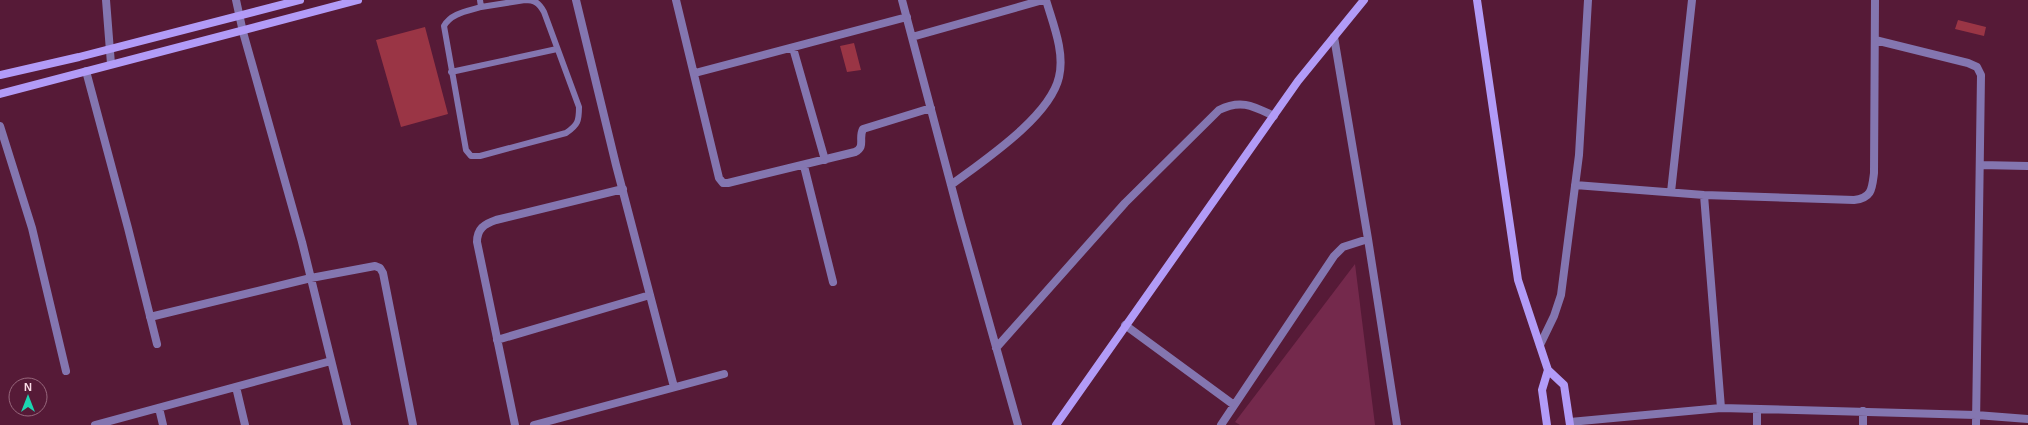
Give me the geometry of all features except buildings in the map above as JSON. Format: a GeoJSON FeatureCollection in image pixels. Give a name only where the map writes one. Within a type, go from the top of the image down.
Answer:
{"type":"FeatureCollection","features":[{"type":"Feature","properties":{"kind":"street"},"geometry":{"type":"LineString","coordinates":[[106,0],[111,64]]}},
{"type":"Feature","properties":{"kind":"street"},"geometry":{"type":"LineString","coordinates":[[236,0],[243,32],[311,278],[347,425]]}},
{"type":"Feature","properties":{"kind":"street"},"geometry":{"type":"LineString","coordinates":[[0,75],[110,49],[300,0]]}},
{"type":"Feature","properties":{"kind":"street"},"geometry":{"type":"LineString","coordinates":[[0,94],[111,64],[243,32],[358,0]]}},
{"type":"Feature","properties":{"kind":"street"},"geometry":{"type":"LineString","coordinates":[[576,0],[622,189],[674,387]]}},
{"type":"Feature","properties":{"kind":"street"},"geometry":{"type":"LineString","coordinates":[[676,0],[695,73],[719,178],[723,182],[728,184],[804,166],[859,150],[863,129],[931,108]]}},
{"type":"Feature","properties":{"kind":"street"},"geometry":{"type":"LineString","coordinates":[[902,0],[951,185],[1018,425]]}},
{"type":"Feature","properties":{"kind":"street"},"geometry":{"type":"LineString","coordinates":[[912,37],[1043,0]]}},
{"type":"Feature","properties":{"kind":"street"},"geometry":{"type":"LineString","coordinates":[[951,185],[999,150],[1034,118],[1052,95],[1060,77],[1060,56],[1057,35],[1046,0]]}},
{"type":"Feature","properties":{"kind":"street"},"geometry":{"type":"LineString","coordinates":[[1056,425],[1298,81],[1364,0]]}},
{"type":"Feature","properties":{"kind":"street"},"geometry":{"type":"LineString","coordinates":[[1477,0],[1518,280],[1548,370],[1564,385],[1570,424],[1721,408],[1863,411],[2028,418]]}},
{"type":"Feature","properties":{"kind":"street"},"geometry":{"type":"LineString","coordinates":[[1540,345],[1554,316],[1561,294],[1579,155],[1588,0]]}},
{"type":"Feature","properties":{"kind":"street"},"geometry":{"type":"LineString","coordinates":[[1671,192],[1692,0]]}},
{"type":"Feature","properties":{"kind":"street"},"geometry":{"type":"LineString","coordinates":[[1575,185],[1704,195],[1854,200],[1863,199],[1869,195],[1874,173],[1875,0]]}},
{"type":"Feature","properties":{"kind":"street"},"geometry":{"type":"LineString","coordinates":[[695,73],[907,17]]}},
{"type":"Feature","properties":{"kind":"street"},"geometry":{"type":"LineString","coordinates":[[1334,37],[1368,240],[1396,425]]}},
{"type":"Feature","properties":{"kind":"street"},"geometry":{"type":"LineString","coordinates":[[1875,40],[1968,63],[1976,67],[1981,74],[1976,425]]}},
{"type":"Feature","properties":{"kind":"street"},"geometry":{"type":"LineString","coordinates":[[793,48],[825,160]]}},
{"type":"Feature","properties":{"kind":"street"},"geometry":{"type":"LineString","coordinates":[[86,71],[157,344]]}},
{"type":"Feature","properties":{"kind":"street"},"geometry":{"type":"LineString","coordinates":[[996,348],[1125,203],[1219,110],[1229,104],[1241,103],[1254,106],[1274,116]]}},
{"type":"Feature","properties":{"kind":"street"},"geometry":{"type":"LineString","coordinates":[[0,126],[32,228],[66,371]]}},
{"type":"Feature","properties":{"kind":"street"},"geometry":{"type":"LineString","coordinates":[[1980,165],[2028,166]]}},
{"type":"Feature","properties":{"kind":"street"},"geometry":{"type":"LineString","coordinates":[[804,166],[832,282]]}},
{"type":"Feature","properties":{"kind":"street"},"geometry":{"type":"LineString","coordinates":[[515,425],[477,242],[477,236],[480,228],[496,220],[622,189]]}},
{"type":"Feature","properties":{"kind":"street"},"geometry":{"type":"LineString","coordinates":[[1704,195],[1721,408]]}},
{"type":"Feature","properties":{"kind":"street"},"geometry":{"type":"LineString","coordinates":[[1221,425],[1334,256],[1343,247],[1368,240]]}},
{"type":"Feature","properties":{"kind":"street"},"geometry":{"type":"LineString","coordinates":[[150,317],[311,278],[369,266],[380,268],[383,274],[413,425]]}},
{"type":"Feature","properties":{"kind":"street"},"geometry":{"type":"LineString","coordinates":[[497,340],[650,294]]}},
{"type":"Feature","properties":{"kind":"street"},"geometry":{"type":"LineString","coordinates":[[1125,325],[1234,405]]}},
{"type":"Feature","properties":{"kind":"street"},"geometry":{"type":"LineString","coordinates":[[96,425],[331,361]]}},
{"type":"Feature","properties":{"kind":"street"},"geometry":{"type":"LineString","coordinates":[[1547,425],[1542,390],[1548,370]]}},
{"type":"Feature","properties":{"kind":"street"},"geometry":{"type":"LineString","coordinates":[[534,425],[724,374]]}},
{"type":"Feature","properties":{"kind":"street"},"geometry":{"type":"LineString","coordinates":[[236,387],[245,425]]}},
{"type":"Feature","properties":{"kind":"street"},"geometry":{"type":"LineString","coordinates":[[159,408],[163,425]]}},
{"type":"Feature","properties":{"kind":"street"},"geometry":{"type":"LineString","coordinates":[[1757,409],[1757,425]]}},
{"type":"Feature","properties":{"kind":"street"},"geometry":{"type":"LineString","coordinates":[[1863,411],[1863,425]]}},
{"type":"Feature","properties":{"kind":"lane"},"geometry":{"type":"LineString","coordinates":[[480,0],[481,7]]}},
{"type":"Feature","properties":{"kind":"lane"},"geometry":{"type":"LineString","coordinates":[[525,0],[532,0],[539,4],[558,49],[579,107],[579,118],[575,127],[566,133],[480,156],[470,156],[466,150],[444,26],[448,19],[454,15],[481,7],[525,0]]}},
{"type":"Feature","properties":{"kind":"lane"},"geometry":{"type":"LineString","coordinates":[[451,72],[558,49]]}},
{"type":"Feature","properties":{"kind":"shaded area"},"geometry":{"type":"Polygon","coordinates":[[[1355,264],[1375,425],[1240,425],[1235,422],[1355,264]]]}}]}
